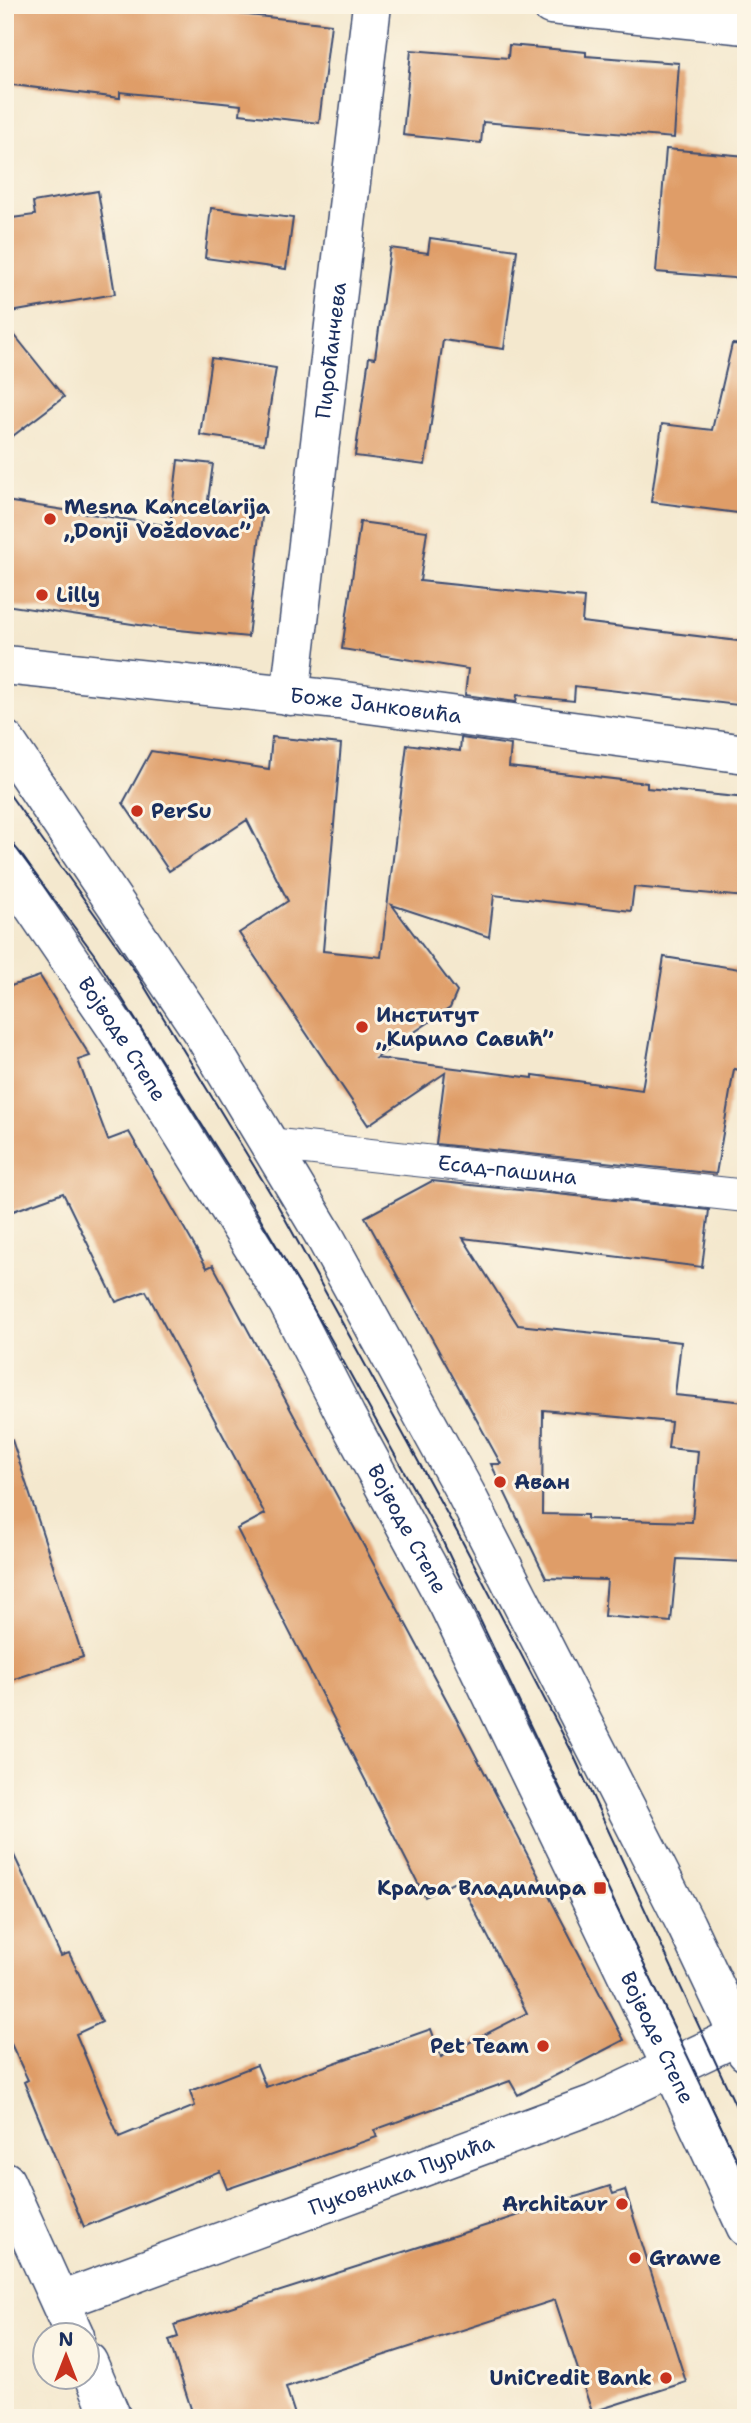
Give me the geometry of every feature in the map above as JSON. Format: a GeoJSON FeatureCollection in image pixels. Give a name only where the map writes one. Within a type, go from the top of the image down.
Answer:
{"type":"FeatureCollection","features":[{"type":"Feature","properties":{"kind":"main road","name":"Пироћанчева"},"geometry":{"type":"LineString","coordinates":[[290,696],[372,5]]}},
{"type":"Feature","properties":{"kind":"main road"},"geometry":{"type":"LineString","coordinates":[[551,5],[746,25]]}},
{"type":"Feature","properties":{"kind":"main road","name":"Боже Јанковића"},"geometry":{"type":"LineString","coordinates":[[5,665],[290,696],[746,754]]}},
{"type":"Feature","properties":{"kind":"main road"},"geometry":{"type":"LineString","coordinates":[[5,740],[202,1032],[325,1237],[466,1494],[743,2040]]}},
{"type":"Feature","properties":{"kind":"main road","name":"Војводе Степе"},"geometry":{"type":"LineString","coordinates":[[5,865],[121,1035],[288,1303],[352,1428],[448,1604],[746,2227]]}},
{"type":"Feature","properties":{"kind":"main road","name":"Пуковника Пурића"},"geometry":{"type":"LineString","coordinates":[[60,2301],[594,2104],[672,2068],[743,2040]]}},
{"type":"Feature","properties":{"kind":"main road"},"geometry":{"type":"LineString","coordinates":[[5,2181],[69,2322]]}},
{"type":"Feature","properties":{"kind":"main road"},"geometry":{"type":"LineString","coordinates":[[101,2392],[112,2418]]}},
{"type":"Feature","properties":{"kind":"street","name":"Есад-пашина"},"geometry":{"type":"LineString","coordinates":[[269,1144],[746,1196]]}},
{"type":"Feature","properties":{"kind":"building"},"geometry":{"type":"Polygon","coordinates":[[[5,5],[156,5],[331,24],[319,123],[240,114],[241,105],[120,92],[120,98],[5,84],[5,5]]]}},
{"type":"Feature","properties":{"kind":"building"},"geometry":{"type":"Polygon","coordinates":[[[509,45],[586,52],[586,56],[679,63],[674,138],[483,122],[481,143],[403,135],[411,50],[508,58],[509,45]]]}},
{"type":"Feature","properties":{"kind":"building"},"geometry":{"type":"Polygon","coordinates":[[[666,149],[746,156],[746,279],[656,272],[666,149]]]}},
{"type":"Feature","properties":{"kind":"building"},"geometry":{"type":"Polygon","coordinates":[[[98,191],[115,294],[5,313],[5,219],[35,215],[33,202],[98,191]]]}},
{"type":"Feature","properties":{"kind":"building"},"geometry":{"type":"Polygon","coordinates":[[[211,208],[293,218],[286,269],[205,258],[211,208]]]}},
{"type":"Feature","properties":{"kind":"building"},"geometry":{"type":"Polygon","coordinates":[[[430,238],[517,250],[504,349],[443,340],[425,465],[355,456],[369,357],[375,358],[390,248],[428,253],[430,238]]]}},
{"type":"Feature","properties":{"kind":"building"},"geometry":{"type":"Polygon","coordinates":[[[5,323],[64,397],[5,442],[5,323]]]}},
{"type":"Feature","properties":{"kind":"building"},"geometry":{"type":"Polygon","coordinates":[[[732,344],[746,345],[746,514],[651,502],[662,424],[712,430],[732,344]]]}},
{"type":"Feature","properties":{"kind":"building"},"geometry":{"type":"Polygon","coordinates":[[[211,358],[276,368],[264,444],[200,435],[211,358]]]}},
{"type":"Feature","properties":{"kind":"building"},"geometry":{"type":"Polygon","coordinates":[[[178,460],[213,464],[208,500],[263,508],[248,637],[159,628],[5,605],[5,501],[170,526],[178,460]]]}},
{"type":"Feature","properties":{"kind":"building"},"geometry":{"type":"Polygon","coordinates":[[[360,522],[427,531],[420,581],[584,598],[582,622],[746,642],[746,706],[575,686],[574,701],[517,695],[516,702],[465,695],[468,669],[342,649],[360,522]]]}},
{"type":"Feature","properties":{"kind":"building"},"geometry":{"type":"Polygon","coordinates":[[[272,737],[341,744],[323,951],[381,957],[407,744],[460,751],[461,738],[511,745],[509,767],[647,783],[647,788],[746,798],[746,897],[634,887],[631,911],[494,895],[489,937],[392,905],[457,992],[450,1008],[376,1058],[642,1090],[664,957],[746,970],[746,1071],[734,1069],[716,1174],[436,1144],[445,1073],[368,1125],[239,933],[288,901],[247,820],[169,871],[123,803],[151,751],[269,769],[272,737]]]}},
{"type":"Feature","properties":{"kind":"building"},"geometry":{"type":"Polygon","coordinates":[[[40,976],[90,1056],[78,1060],[108,1140],[129,1132],[207,1268],[213,1265],[452,1710],[624,2040],[518,2095],[510,2081],[374,2130],[377,2137],[227,2189],[220,2171],[84,2227],[24,2082],[28,2080],[5,2031],[5,1836],[61,1956],[69,1953],[102,2022],[76,2034],[119,2137],[195,2106],[190,2091],[257,2065],[266,2087],[431,2029],[441,2057],[527,2013],[459,1880],[425,1897],[237,1529],[265,1514],[146,1291],[116,1302],[63,1193],[5,1214],[5,988],[40,976]]]}},
{"type":"Feature","properties":{"kind":"building"},"geometry":{"type":"Polygon","coordinates":[[[432,1181],[709,1210],[702,1267],[463,1238],[518,1325],[681,1342],[675,1395],[746,1402],[746,1562],[677,1559],[671,1622],[604,1616],[607,1580],[546,1578],[491,1464],[501,1464],[365,1217],[432,1181]],[[543,1410],[542,1514],[587,1515],[587,1519],[692,1522],[698,1451],[668,1448],[671,1422],[543,1410]]]}},
{"type":"Feature","properties":{"kind":"building"},"geometry":{"type":"Polygon","coordinates":[[[12,1440],[83,1657],[5,1682],[5,1441],[12,1440]]]}},
{"type":"Feature","properties":{"kind":"building"},"geometry":{"type":"Polygon","coordinates":[[[610,2186],[613,2194],[625,2190],[686,2382],[592,2412],[555,2300],[286,2387],[296,2418],[194,2418],[169,2340],[178,2337],[174,2325],[610,2186]]]}},
{"type":"Feature","properties":{"kind":"tram line"},"geometry":{"type":"LineString","coordinates":[[5,788],[135,971],[277,1204],[462,1541],[572,1752],[746,2128]]}},
{"type":"Feature","properties":{"kind":"tram line"},"geometry":{"type":"LineString","coordinates":[[5,833],[94,954],[252,1204],[327,1332],[443,1542],[746,2179]]}},
{"type":"Feature","properties":{"kind":"place","name":"Mesna Kancelarija „Donji Voždovac”"},"geometry":{"type":"Point","coordinates":[50,519]}},
{"type":"Feature","properties":{"kind":"place","name":"Lilly"},"geometry":{"type":"Point","coordinates":[42,595]}},
{"type":"Feature","properties":{"kind":"place","name":"PerSu"},"geometry":{"type":"Point","coordinates":[137,811]}},
{"type":"Feature","properties":{"kind":"place","name":"Институт „Кирило Савић”"},"geometry":{"type":"Point","coordinates":[362,1027]}},
{"type":"Feature","properties":{"kind":"place","name":"Аван"},"geometry":{"type":"Point","coordinates":[500,1482]}},
{"type":"Feature","properties":{"kind":"place","name":"Краља Владимира"},"geometry":{"type":"Point","coordinates":[600,1888]}},
{"type":"Feature","properties":{"kind":"place","name":"Pet Team"},"geometry":{"type":"Point","coordinates":[543,2046]}},
{"type":"Feature","properties":{"kind":"place","name":"Architaur"},"geometry":{"type":"Point","coordinates":[622,2204]}},
{"type":"Feature","properties":{"kind":"place","name":"Grawe"},"geometry":{"type":"Point","coordinates":[635,2258]}},
{"type":"Feature","properties":{"kind":"place","name":"UniCredit Bank"},"geometry":{"type":"Point","coordinates":[666,2378]}}]}
